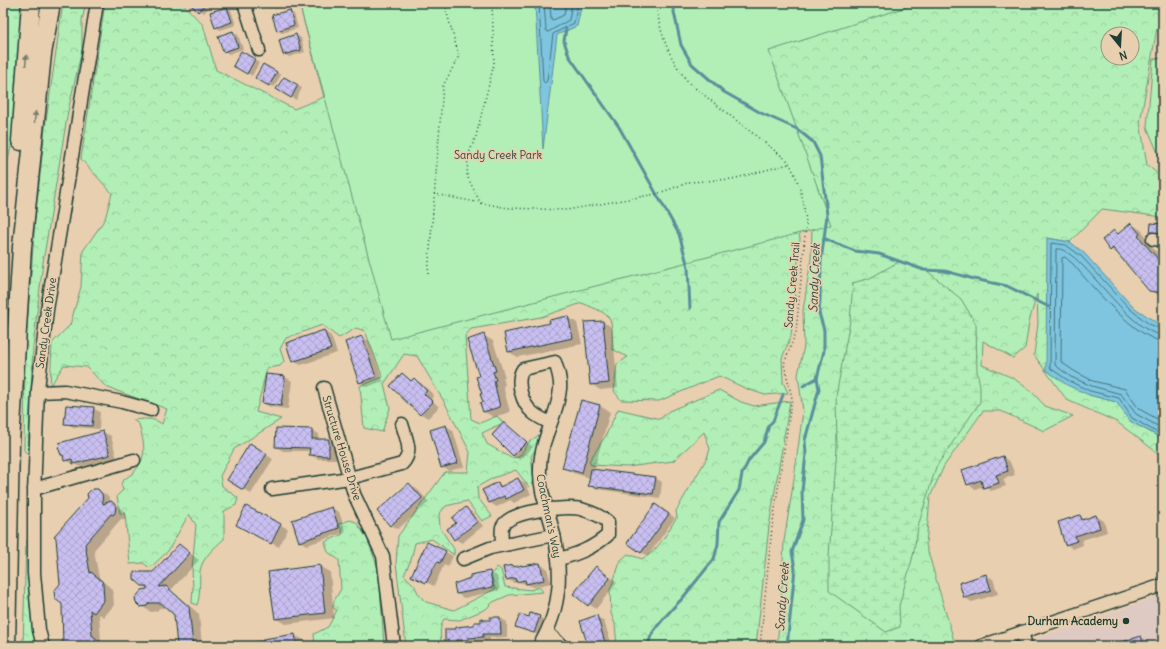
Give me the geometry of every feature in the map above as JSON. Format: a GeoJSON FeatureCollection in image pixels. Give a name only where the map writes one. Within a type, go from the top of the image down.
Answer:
{"type":"FeatureCollection","features":[{"type":"Feature","properties":{"kind":"highway"},"geometry":{"type":"LineString","coordinates":[[16,322],[14,310],[19,168],[31,3]]}},
{"type":"Feature","properties":{"kind":"highway"},"geometry":{"type":"LineString","coordinates":[[6,646],[10,443],[16,322],[30,162],[42,54],[50,3]]}},
{"type":"Feature","properties":{"kind":"highway"},"geometry":{"type":"LineString","coordinates":[[3,397],[6,433],[10,443]]}},
{"type":"Feature","properties":{"kind":"street","name":"Sandy Creek Drive"},"geometry":{"type":"LineString","coordinates":[[43,646],[39,630],[34,573],[34,490],[38,392],[47,310],[97,3]]}},
{"type":"Feature","properties":{"kind":"street"},"geometry":{"type":"LineString","coordinates":[[244,3],[259,50]]}},
{"type":"Feature","properties":{"kind":"street","name":"Coachman's Way"},"geometry":{"type":"LineString","coordinates":[[539,646],[547,632],[556,610],[559,593],[559,559],[540,481],[540,468],[545,437],[550,423],[560,389],[560,378],[555,362],[522,369],[519,374],[520,390],[527,406],[533,413],[550,423]]}},
{"type":"Feature","properties":{"kind":"street","name":"Structure House Drive"},"geometry":{"type":"LineString","coordinates":[[324,388],[354,494],[383,556],[394,646]]}},
{"type":"Feature","properties":{"kind":"street"},"geometry":{"type":"LineString","coordinates":[[38,392],[65,390],[122,402],[151,410]]}},
{"type":"Feature","properties":{"kind":"street"},"geometry":{"type":"LineString","coordinates":[[272,489],[350,478],[402,464],[408,458],[410,450],[402,424]]}},
{"type":"Feature","properties":{"kind":"street"},"geometry":{"type":"LineString","coordinates":[[34,490],[134,460]]}},
{"type":"Feature","properties":{"kind":"street"},"geometry":{"type":"LineString","coordinates":[[502,545],[502,527],[508,520],[523,514],[546,510],[579,509],[600,515],[608,522],[608,536],[598,544],[578,554],[559,559]]}},
{"type":"Feature","properties":{"kind":"street"},"geometry":{"type":"LineString","coordinates":[[463,559],[490,548],[554,534]]}},
{"type":"Feature","properties":{"kind":"street"},"geometry":{"type":"LineString","coordinates":[[981,646],[1163,585]]}},
{"type":"Feature","properties":{"kind":"street"},"geometry":{"type":"LineString","coordinates":[[547,632],[562,646]]}},
{"type":"Feature","properties":{"kind":"street"},"geometry":{"type":"LineString","coordinates":[[1022,632],[1026,646]]}},
{"type":"Feature","properties":{"kind":"path"},"geometry":{"type":"LineString","coordinates":[[428,274],[444,86],[460,56],[446,10],[447,3]]}},
{"type":"Feature","properties":{"kind":"path"},"geometry":{"type":"LineString","coordinates":[[481,204],[467,176],[468,156],[476,136],[494,64],[492,3]]}},
{"type":"Feature","properties":{"kind":"path","name":"Sandy Creek Trail"},"geometry":{"type":"LineString","coordinates":[[656,3],[663,42],[679,71],[690,84],[781,155],[790,164],[796,176],[806,210],[806,225],[796,332],[784,364],[792,398],[772,528],[760,646]]}},
{"type":"Feature","properties":{"kind":"path"},"geometry":{"type":"LineString","coordinates":[[434,194],[508,208],[567,210],[656,194],[690,182],[732,179],[790,164]]}},
{"type":"Feature","properties":{"kind":"shaded area","name":"Durham Academy"},"geometry":{"type":"Polygon","coordinates":[[[1163,595],[1163,646],[1017,646],[1163,595]]]}},
{"type":"Feature","properties":{"kind":"green space"},"geometry":{"type":"Polygon","coordinates":[[[3,3],[25,3],[14,132],[7,165],[6,216],[4,216],[3,3]]]}},
{"type":"Feature","properties":{"kind":"green space"},"geometry":{"type":"Polygon","coordinates":[[[63,3],[86,3],[82,20],[82,50],[68,111],[43,262],[33,347],[28,455],[24,450],[25,353],[35,221],[45,128],[63,3]]]}},
{"type":"Feature","properties":{"kind":"green space"},"geometry":{"type":"Polygon","coordinates":[[[105,3],[182,3],[203,25],[216,70],[294,109],[324,97],[299,3],[1163,3],[1163,28],[1157,28],[1140,122],[1147,165],[1163,178],[1163,217],[1102,209],[1070,242],[1047,238],[1089,395],[1117,402],[1130,421],[1157,436],[1163,442],[1163,457],[1117,422],[1067,400],[1034,355],[1038,323],[1037,294],[1029,322],[1025,348],[1013,358],[983,341],[982,365],[1013,378],[1032,392],[1045,406],[1073,416],[1044,431],[1001,411],[983,411],[944,466],[930,497],[926,545],[954,641],[940,646],[777,646],[784,541],[803,411],[798,375],[804,346],[803,311],[811,259],[812,229],[799,233],[800,239],[791,336],[782,358],[783,382],[788,393],[765,395],[747,389],[719,376],[659,401],[621,400],[614,391],[617,364],[628,357],[612,349],[612,329],[609,318],[600,311],[582,303],[541,317],[471,329],[465,336],[471,419],[480,423],[497,416],[503,423],[482,433],[487,444],[511,458],[519,457],[529,442],[539,435],[538,446],[531,456],[534,482],[529,487],[516,470],[493,478],[477,487],[478,498],[492,516],[482,521],[467,501],[446,506],[439,514],[440,528],[454,549],[454,555],[432,539],[415,543],[411,560],[404,575],[414,585],[419,595],[426,602],[454,610],[495,589],[491,575],[497,567],[501,570],[505,587],[530,590],[539,587],[543,592],[509,595],[493,602],[486,609],[460,620],[444,619],[442,622],[440,636],[442,646],[406,646],[396,563],[398,536],[445,472],[468,472],[470,452],[446,405],[417,356],[404,354],[384,384],[390,408],[382,432],[364,428],[360,386],[383,377],[365,331],[356,328],[339,338],[322,325],[286,338],[280,349],[284,361],[280,366],[267,368],[256,412],[281,419],[234,449],[220,476],[222,486],[238,498],[236,505],[224,511],[224,539],[209,553],[201,566],[197,605],[192,603],[192,569],[196,525],[189,514],[168,551],[150,568],[143,563],[130,564],[125,514],[120,513],[117,496],[123,490],[121,484],[122,482],[137,468],[143,456],[144,450],[139,424],[133,420],[151,419],[162,424],[167,409],[106,387],[87,367],[64,365],[50,386],[52,343],[70,325],[81,287],[83,251],[105,219],[112,193],[81,159],[105,3]]]}},
{"type":"Feature","properties":{"kind":"green space","name":"Sandy Creek Park"},"geometry":{"type":"Polygon","coordinates":[[[299,3],[919,3],[769,51],[831,225],[391,339],[299,3]]]}},
{"type":"Feature","properties":{"kind":"green space"},"geometry":{"type":"Polygon","coordinates":[[[1163,58],[1163,165],[1147,127],[1153,59],[1163,58]]]}},
{"type":"Feature","properties":{"kind":"green space"},"geometry":{"type":"Polygon","coordinates":[[[900,261],[926,270],[961,299],[976,324],[977,371],[980,386],[980,402],[936,467],[919,523],[913,556],[899,606],[900,627],[886,632],[829,591],[829,556],[837,447],[836,396],[850,321],[853,283],[870,278],[900,261]]]}},
{"type":"Feature","properties":{"kind":"green space"},"geometry":{"type":"Polygon","coordinates":[[[719,390],[741,402],[754,406],[790,401],[769,526],[756,646],[617,646],[615,624],[611,613],[610,590],[621,560],[628,554],[642,559],[648,556],[658,546],[677,517],[676,511],[707,458],[710,449],[704,432],[673,461],[627,467],[591,465],[589,461],[605,437],[618,409],[660,419],[669,411],[719,390]]]}},
{"type":"Feature","properties":{"kind":"green space"},"geometry":{"type":"Polygon","coordinates":[[[350,520],[356,522],[367,538],[379,571],[384,646],[315,646],[314,634],[328,627],[337,610],[333,608],[334,601],[341,589],[339,560],[328,552],[325,542],[343,534],[339,524],[350,520]]]}},
{"type":"Feature","properties":{"kind":"green space"},"geometry":{"type":"Polygon","coordinates":[[[28,538],[30,606],[37,646],[23,646],[26,543],[28,538]]]}},
{"type":"Feature","properties":{"kind":"water"},"geometry":{"type":"Polygon","coordinates":[[[535,3],[582,3],[577,26],[557,35],[543,149],[535,3]]]}},
{"type":"Feature","properties":{"kind":"water"},"geometry":{"type":"Polygon","coordinates":[[[1047,238],[1070,242],[1084,253],[1132,306],[1163,327],[1163,442],[1156,435],[1130,421],[1116,402],[1089,395],[1067,385],[1046,370],[1047,238]]]}},
{"type":"Feature","properties":{"kind":"building"},"geometry":{"type":"Polygon","coordinates":[[[189,3],[206,3],[198,12],[189,3]]]}},
{"type":"Feature","properties":{"kind":"building"},"geometry":{"type":"Polygon","coordinates":[[[269,3],[283,3],[270,7],[269,3]]]}},
{"type":"Feature","properties":{"kind":"building"},"geometry":{"type":"Polygon","coordinates":[[[227,7],[232,22],[215,28],[210,12],[227,7]]]}},
{"type":"Feature","properties":{"kind":"building"},"geometry":{"type":"Polygon","coordinates":[[[290,10],[294,25],[277,31],[272,15],[290,10]]]}},
{"type":"Feature","properties":{"kind":"building"},"geometry":{"type":"Polygon","coordinates":[[[233,31],[238,47],[223,52],[218,36],[233,31]]]}},
{"type":"Feature","properties":{"kind":"building"},"geometry":{"type":"Polygon","coordinates":[[[296,34],[301,50],[283,55],[279,40],[296,34]]]}},
{"type":"Feature","properties":{"kind":"building"},"geometry":{"type":"Polygon","coordinates":[[[241,51],[255,59],[247,74],[233,66],[241,51]]]}},
{"type":"Feature","properties":{"kind":"building"},"geometry":{"type":"Polygon","coordinates":[[[263,64],[277,72],[269,86],[255,78],[263,64]]]}},
{"type":"Feature","properties":{"kind":"building"},"geometry":{"type":"Polygon","coordinates":[[[284,77],[298,85],[291,98],[276,89],[284,77]]]}},
{"type":"Feature","properties":{"kind":"building"},"geometry":{"type":"Polygon","coordinates":[[[1131,223],[1140,234],[1138,236],[1163,265],[1163,293],[1149,291],[1113,248],[1110,251],[1102,240],[1114,230],[1118,234],[1131,223]]]}},
{"type":"Feature","properties":{"kind":"building"},"geometry":{"type":"Polygon","coordinates":[[[1151,223],[1163,224],[1163,235],[1150,234],[1151,223]]]}},
{"type":"Feature","properties":{"kind":"building"},"geometry":{"type":"Polygon","coordinates":[[[568,316],[573,338],[508,352],[504,333],[550,323],[549,320],[568,316]]]}},
{"type":"Feature","properties":{"kind":"building"},"geometry":{"type":"Polygon","coordinates":[[[603,321],[609,383],[590,385],[584,322],[603,321]]]}},
{"type":"Feature","properties":{"kind":"building"},"geometry":{"type":"Polygon","coordinates":[[[324,330],[331,349],[292,362],[286,343],[324,330]]]}},
{"type":"Feature","properties":{"kind":"building"},"geometry":{"type":"Polygon","coordinates":[[[484,334],[496,371],[493,372],[496,380],[494,381],[500,407],[483,412],[480,403],[483,402],[480,394],[482,394],[476,377],[479,376],[467,340],[484,334]]]}},
{"type":"Feature","properties":{"kind":"building"},"geometry":{"type":"Polygon","coordinates":[[[362,336],[376,377],[359,383],[345,342],[362,336]]]}},
{"type":"Feature","properties":{"kind":"building"},"geometry":{"type":"Polygon","coordinates":[[[402,373],[411,381],[414,378],[427,391],[424,394],[433,402],[420,415],[390,386],[402,373]]]}},
{"type":"Feature","properties":{"kind":"building"},"geometry":{"type":"Polygon","coordinates":[[[266,374],[285,376],[281,406],[262,403],[266,374]]]}},
{"type":"Feature","properties":{"kind":"building"},"geometry":{"type":"Polygon","coordinates":[[[581,400],[600,405],[582,473],[562,468],[581,400]]]}},
{"type":"Feature","properties":{"kind":"building"},"geometry":{"type":"Polygon","coordinates":[[[66,405],[94,407],[92,426],[64,424],[66,405]]]}},
{"type":"Feature","properties":{"kind":"building"},"geometry":{"type":"Polygon","coordinates":[[[504,422],[527,442],[513,456],[492,435],[504,422]]]}},
{"type":"Feature","properties":{"kind":"building"},"geometry":{"type":"Polygon","coordinates":[[[446,425],[458,463],[441,468],[430,430],[446,425]]]}},
{"type":"Feature","properties":{"kind":"building"},"geometry":{"type":"Polygon","coordinates":[[[276,428],[312,429],[312,439],[329,439],[329,456],[309,455],[310,448],[275,447],[276,428]]]}},
{"type":"Feature","properties":{"kind":"building"},"geometry":{"type":"Polygon","coordinates":[[[103,431],[110,455],[73,464],[72,459],[64,461],[63,455],[61,455],[58,447],[60,446],[59,443],[103,431]]]}},
{"type":"Feature","properties":{"kind":"building"},"geometry":{"type":"Polygon","coordinates":[[[250,443],[267,454],[243,490],[227,480],[250,443]]]}},
{"type":"Feature","properties":{"kind":"building"},"geometry":{"type":"Polygon","coordinates":[[[1003,456],[1008,471],[996,475],[999,483],[983,488],[981,480],[967,485],[962,470],[1003,456]]]}},
{"type":"Feature","properties":{"kind":"building"},"geometry":{"type":"Polygon","coordinates":[[[591,469],[656,477],[653,494],[588,486],[591,469]]]}},
{"type":"Feature","properties":{"kind":"building"},"geometry":{"type":"Polygon","coordinates":[[[518,478],[524,490],[506,499],[504,496],[489,503],[482,490],[498,482],[500,487],[518,478]]]}},
{"type":"Feature","properties":{"kind":"building"},"geometry":{"type":"Polygon","coordinates":[[[409,483],[422,498],[390,526],[377,511],[409,483]]]}},
{"type":"Feature","properties":{"kind":"building"},"geometry":{"type":"Polygon","coordinates":[[[92,489],[98,489],[102,494],[103,504],[111,501],[116,505],[115,513],[113,515],[111,514],[85,544],[90,573],[91,572],[102,581],[103,584],[104,600],[94,613],[90,610],[92,635],[105,646],[63,646],[62,604],[55,599],[54,591],[60,584],[56,538],[54,536],[88,498],[87,494],[92,489]]]}},
{"type":"Feature","properties":{"kind":"building"},"geometry":{"type":"Polygon","coordinates":[[[655,504],[669,514],[641,553],[627,543],[655,504]]]}},
{"type":"Feature","properties":{"kind":"building"},"geometry":{"type":"Polygon","coordinates":[[[246,506],[281,524],[271,544],[236,525],[246,506]]]}},
{"type":"Feature","properties":{"kind":"building"},"geometry":{"type":"Polygon","coordinates":[[[332,507],[339,528],[299,542],[292,520],[332,507]]]}},
{"type":"Feature","properties":{"kind":"building"},"geometry":{"type":"Polygon","coordinates":[[[466,507],[477,522],[454,540],[447,529],[456,523],[452,518],[466,507]]]}},
{"type":"Feature","properties":{"kind":"building"},"geometry":{"type":"Polygon","coordinates":[[[1080,515],[1082,520],[1096,515],[1100,528],[1075,536],[1077,541],[1065,545],[1058,522],[1080,515]]]}},
{"type":"Feature","properties":{"kind":"building"},"geometry":{"type":"Polygon","coordinates":[[[427,542],[446,551],[440,563],[437,562],[426,583],[411,576],[427,542]]]}},
{"type":"Feature","properties":{"kind":"building"},"geometry":{"type":"Polygon","coordinates":[[[179,544],[190,553],[159,587],[166,586],[189,607],[193,646],[177,646],[174,615],[161,603],[149,603],[147,606],[140,607],[136,603],[135,598],[142,590],[147,589],[147,586],[142,586],[134,579],[134,572],[153,572],[179,544]]]}},
{"type":"Feature","properties":{"kind":"building"},"geometry":{"type":"Polygon","coordinates":[[[540,563],[544,580],[526,584],[525,580],[516,582],[515,578],[506,580],[503,567],[540,563]]]}},
{"type":"Feature","properties":{"kind":"building"},"geometry":{"type":"Polygon","coordinates":[[[320,565],[325,613],[275,619],[268,572],[320,565]]]}},
{"type":"Feature","properties":{"kind":"building"},"geometry":{"type":"Polygon","coordinates":[[[596,566],[610,578],[588,606],[573,594],[596,566]]]}},
{"type":"Feature","properties":{"kind":"building"},"geometry":{"type":"Polygon","coordinates":[[[490,571],[493,587],[456,594],[454,584],[470,578],[470,575],[490,571]]]}},
{"type":"Feature","properties":{"kind":"building"},"geometry":{"type":"Polygon","coordinates":[[[986,574],[991,590],[964,598],[959,583],[986,574]]]}},
{"type":"Feature","properties":{"kind":"building"},"geometry":{"type":"Polygon","coordinates":[[[530,613],[540,616],[534,633],[515,627],[520,614],[529,617],[530,613]]]}},
{"type":"Feature","properties":{"kind":"building"},"geometry":{"type":"Polygon","coordinates":[[[597,615],[606,646],[588,646],[580,621],[597,615]]]}},
{"type":"Feature","properties":{"kind":"building"},"geometry":{"type":"Polygon","coordinates":[[[490,617],[500,617],[501,634],[483,634],[483,637],[468,638],[468,640],[457,640],[457,644],[445,645],[445,629],[456,629],[456,627],[474,625],[474,622],[481,622],[481,618],[483,618],[483,620],[490,620],[490,617]]]}},
{"type":"Feature","properties":{"kind":"building"},"geometry":{"type":"Polygon","coordinates":[[[295,634],[297,646],[244,646],[243,644],[264,641],[263,639],[295,634]]]}},
{"type":"Feature","properties":{"kind":"building"},"geometry":{"type":"Polygon","coordinates":[[[1141,636],[1144,646],[1109,646],[1141,636]]]}},
{"type":"Feature","properties":{"kind":"waterway","name":"Sandy Creek"},"geometry":{"type":"LineString","coordinates":[[674,3],[674,12],[681,45],[692,64],[724,92],[761,113],[797,129],[813,142],[820,156],[827,215],[821,261],[819,313],[824,330],[824,351],[817,378],[819,389],[805,440],[806,454],[802,491],[803,520],[792,552],[795,569],[787,646]]}},
{"type":"Feature","properties":{"kind":"waterway"},"geometry":{"type":"LineString","coordinates":[[566,29],[564,41],[569,56],[619,127],[679,234],[688,267],[690,309]]}},
{"type":"Feature","properties":{"kind":"waterway"},"geometry":{"type":"LineString","coordinates":[[825,239],[855,251],[879,254],[924,270],[945,271],[1007,286],[1049,307]]}},
{"type":"Feature","properties":{"kind":"waterway"},"geometry":{"type":"LineString","coordinates":[[803,386],[817,378]]}},
{"type":"Feature","properties":{"kind":"waterway"},"geometry":{"type":"LineString","coordinates":[[648,646],[651,635],[657,627],[714,559],[718,544],[719,522],[739,490],[742,474],[749,460],[764,442],[769,425],[773,421],[783,395]]}},
{"type":"Feature","properties":{"kind":"place","name":"Durham Academy"},"geometry":{"type":"Point","coordinates":[1126,621]}}]}
